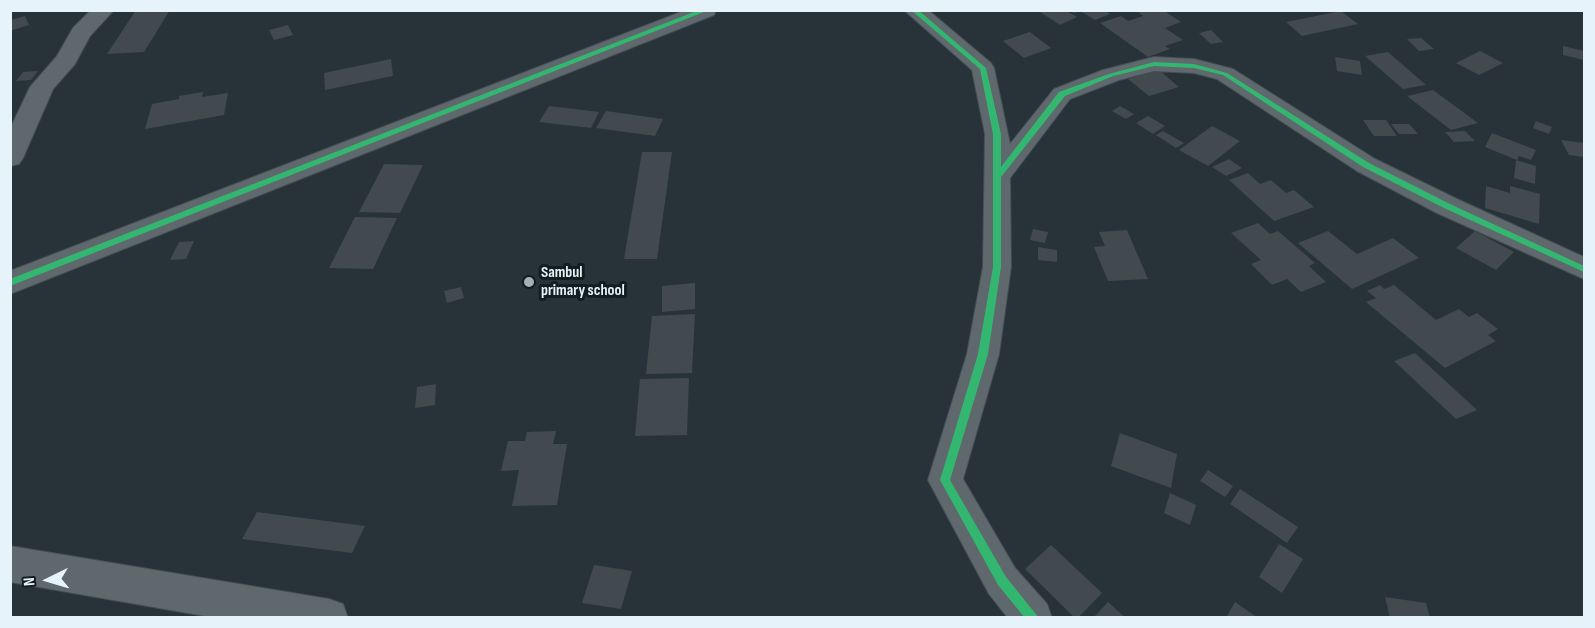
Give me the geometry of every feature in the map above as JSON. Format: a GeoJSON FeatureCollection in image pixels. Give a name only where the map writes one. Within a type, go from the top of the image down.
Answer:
{"type":"FeatureCollection","features":[{"type":"Feature","properties":{"kind":"street"},"geometry":{"type":"LineString","coordinates":[[10,158],[42,87],[67,59],[93,10]]}},
{"type":"Feature","properties":{"kind":"street"},"geometry":{"type":"LineString","coordinates":[[81,33],[104,10]]}},
{"type":"Feature","properties":{"kind":"street"},"geometry":{"type":"LineString","coordinates":[[10,283],[706,10]]}},
{"type":"Feature","properties":{"kind":"street"},"geometry":{"type":"LineString","coordinates":[[914,10],[983,68],[996,134],[997,267],[983,354],[945,480],[1002,582],[1033,618]]}},
{"type":"Feature","properties":{"kind":"street"},"geometry":{"type":"LineString","coordinates":[[997,177],[1062,94],[1111,75],[1154,64],[1194,66],[1225,75],[1366,165],[1447,206],[1584,269]]}},
{"type":"Feature","properties":{"kind":"street"},"geometry":{"type":"LineString","coordinates":[[10,564],[329,618]]}},
{"type":"Feature","properties":{"kind":"building"},"geometry":{"type":"Polygon","coordinates":[[[136,10],[170,10],[144,52],[107,54],[136,10]]]}},
{"type":"Feature","properties":{"kind":"building"},"geometry":{"type":"Polygon","coordinates":[[[1037,10],[1065,10],[1077,17],[1060,25],[1037,10]]]}},
{"type":"Feature","properties":{"kind":"building"},"geometry":{"type":"Polygon","coordinates":[[[1070,10],[1104,10],[1110,14],[1095,20],[1080,11],[1074,13],[1070,10]]]}},
{"type":"Feature","properties":{"kind":"building"},"geometry":{"type":"Polygon","coordinates":[[[1163,10],[1181,22],[1165,28],[1183,40],[1165,46],[1170,49],[1148,57],[1100,23],[1121,16],[1128,21],[1143,16],[1138,12],[1163,10]]]}},
{"type":"Feature","properties":{"kind":"building"},"geometry":{"type":"Polygon","coordinates":[[[1341,11],[1358,24],[1302,36],[1286,22],[1341,11]]]}},
{"type":"Feature","properties":{"kind":"building"},"geometry":{"type":"Polygon","coordinates":[[[25,16],[29,25],[10,31],[10,20],[25,16]]]}},
{"type":"Feature","properties":{"kind":"building"},"geometry":{"type":"Polygon","coordinates":[[[288,25],[293,35],[274,40],[269,30],[288,25]]]}},
{"type":"Feature","properties":{"kind":"building"},"geometry":{"type":"Polygon","coordinates":[[[1211,30],[1223,42],[1211,44],[1199,33],[1211,30]]]}},
{"type":"Feature","properties":{"kind":"building"},"geometry":{"type":"Polygon","coordinates":[[[1030,32],[1051,48],[1024,58],[1003,41],[1030,32]]]}},
{"type":"Feature","properties":{"kind":"building"},"geometry":{"type":"Polygon","coordinates":[[[1421,38],[1434,49],[1419,51],[1407,39],[1421,38]]]}},
{"type":"Feature","properties":{"kind":"building"},"geometry":{"type":"Polygon","coordinates":[[[1563,46],[1584,51],[1584,60],[1563,55],[1563,46]]]}},
{"type":"Feature","properties":{"kind":"building"},"geometry":{"type":"Polygon","coordinates":[[[1480,51],[1503,63],[1479,75],[1456,63],[1480,51]]]}},
{"type":"Feature","properties":{"kind":"building"},"geometry":{"type":"Polygon","coordinates":[[[1388,52],[1426,85],[1403,89],[1365,56],[1388,52]]]}},
{"type":"Feature","properties":{"kind":"building"},"geometry":{"type":"Polygon","coordinates":[[[1335,57],[1360,61],[1362,75],[1337,71],[1335,57]]]}},
{"type":"Feature","properties":{"kind":"building"},"geometry":{"type":"Polygon","coordinates":[[[391,59],[393,76],[325,90],[324,73],[391,59]]]}},
{"type":"Feature","properties":{"kind":"building"},"geometry":{"type":"Polygon","coordinates":[[[1158,69],[1179,87],[1149,96],[1128,79],[1158,69]]]}},
{"type":"Feature","properties":{"kind":"building"},"geometry":{"type":"Polygon","coordinates":[[[38,71],[31,80],[16,81],[23,72],[38,71]]]}},
{"type":"Feature","properties":{"kind":"building"},"geometry":{"type":"Polygon","coordinates":[[[1433,90],[1478,123],[1451,130],[1407,96],[1433,90]]]}},
{"type":"Feature","properties":{"kind":"building"},"geometry":{"type":"Polygon","coordinates":[[[203,92],[202,97],[228,93],[224,115],[145,129],[152,104],[203,92]]]}},
{"type":"Feature","properties":{"kind":"building"},"geometry":{"type":"Polygon","coordinates":[[[549,106],[599,112],[591,128],[539,122],[549,106]]]}},
{"type":"Feature","properties":{"kind":"building"},"geometry":{"type":"Polygon","coordinates":[[[1120,106],[1134,114],[1126,119],[1112,111],[1120,106]]]}},
{"type":"Feature","properties":{"kind":"building"},"geometry":{"type":"Polygon","coordinates":[[[606,111],[663,119],[655,136],[596,128],[606,111]]]}},
{"type":"Feature","properties":{"kind":"building"},"geometry":{"type":"Polygon","coordinates":[[[1148,116],[1165,126],[1153,134],[1136,123],[1148,116]]]}},
{"type":"Feature","properties":{"kind":"building"},"geometry":{"type":"Polygon","coordinates":[[[1363,120],[1386,120],[1397,136],[1374,136],[1363,120]]]}},
{"type":"Feature","properties":{"kind":"building"},"geometry":{"type":"Polygon","coordinates":[[[1536,121],[1552,127],[1549,134],[1533,128],[1536,121]]]}},
{"type":"Feature","properties":{"kind":"building"},"geometry":{"type":"Polygon","coordinates":[[[1391,124],[1409,124],[1418,134],[1399,134],[1391,124]]]}},
{"type":"Feature","properties":{"kind":"building"},"geometry":{"type":"Polygon","coordinates":[[[1212,126],[1240,141],[1208,166],[1179,150],[1212,126]]]}},
{"type":"Feature","properties":{"kind":"building"},"geometry":{"type":"Polygon","coordinates":[[[1163,131],[1184,143],[1176,148],[1156,135],[1163,131]]]}},
{"type":"Feature","properties":{"kind":"building"},"geometry":{"type":"Polygon","coordinates":[[[1465,131],[1475,141],[1454,142],[1445,132],[1465,131]]]}},
{"type":"Feature","properties":{"kind":"building"},"geometry":{"type":"Polygon","coordinates":[[[1492,133],[1536,150],[1531,160],[1519,156],[1517,160],[1485,147],[1492,133]]]}},
{"type":"Feature","properties":{"kind":"building"},"geometry":{"type":"Polygon","coordinates":[[[1561,140],[1584,143],[1584,157],[1569,155],[1561,140]]]}},
{"type":"Feature","properties":{"kind":"building"},"geometry":{"type":"Polygon","coordinates":[[[642,152],[672,152],[657,259],[624,259],[642,152]]]}},
{"type":"Feature","properties":{"kind":"building"},"geometry":{"type":"Polygon","coordinates":[[[1229,159],[1242,168],[1226,176],[1212,167],[1229,159]]]}},
{"type":"Feature","properties":{"kind":"building"},"geometry":{"type":"Polygon","coordinates":[[[1516,160],[1536,166],[1535,184],[1514,178],[1516,160]]]}},
{"type":"Feature","properties":{"kind":"building"},"geometry":{"type":"Polygon","coordinates":[[[384,164],[423,165],[400,213],[359,212],[384,164]]]}},
{"type":"Feature","properties":{"kind":"building"},"geometry":{"type":"Polygon","coordinates":[[[1248,173],[1260,184],[1271,180],[1286,193],[1294,190],[1314,207],[1274,221],[1229,180],[1248,173]]]}},
{"type":"Feature","properties":{"kind":"building"},"geometry":{"type":"Polygon","coordinates":[[[1486,186],[1510,193],[1510,186],[1540,194],[1539,224],[1485,208],[1486,186]]]}},
{"type":"Feature","properties":{"kind":"building"},"geometry":{"type":"Polygon","coordinates":[[[355,217],[397,218],[373,269],[329,268],[355,217]]]}},
{"type":"Feature","properties":{"kind":"building"},"geometry":{"type":"Polygon","coordinates":[[[1258,223],[1270,234],[1278,231],[1315,263],[1309,266],[1326,282],[1301,292],[1287,279],[1272,285],[1251,264],[1261,260],[1231,233],[1258,223]]]}},
{"type":"Feature","properties":{"kind":"building"},"geometry":{"type":"Polygon","coordinates":[[[1033,229],[1048,232],[1045,243],[1030,240],[1033,229]]]}},
{"type":"Feature","properties":{"kind":"building"},"geometry":{"type":"Polygon","coordinates":[[[1127,230],[1148,279],[1108,281],[1094,247],[1105,246],[1099,232],[1127,230]]]}},
{"type":"Feature","properties":{"kind":"building"},"geometry":{"type":"Polygon","coordinates":[[[1328,231],[1357,254],[1393,238],[1419,258],[1352,289],[1298,243],[1328,231]]]}},
{"type":"Feature","properties":{"kind":"building"},"geometry":{"type":"Polygon","coordinates":[[[1475,231],[1514,252],[1496,270],[1456,248],[1475,231]]]}},
{"type":"Feature","properties":{"kind":"building"},"geometry":{"type":"Polygon","coordinates":[[[194,241],[186,259],[170,260],[179,242],[194,241]]]}},
{"type":"Feature","properties":{"kind":"building"},"geometry":{"type":"Polygon","coordinates":[[[1038,247],[1057,250],[1057,262],[1038,260],[1038,247]]]}},
{"type":"Feature","properties":{"kind":"building"},"geometry":{"type":"Polygon","coordinates":[[[695,283],[695,309],[662,312],[662,286],[695,283]]]}},
{"type":"Feature","properties":{"kind":"building"},"geometry":{"type":"Polygon","coordinates":[[[1380,285],[1384,289],[1394,285],[1436,320],[1459,309],[1469,317],[1477,313],[1498,329],[1488,335],[1496,341],[1445,368],[1366,302],[1376,298],[1367,291],[1380,285]]]}},
{"type":"Feature","properties":{"kind":"building"},"geometry":{"type":"Polygon","coordinates":[[[461,287],[464,298],[447,303],[444,291],[461,287]]]}},
{"type":"Feature","properties":{"kind":"building"},"geometry":{"type":"Polygon","coordinates":[[[695,314],[692,373],[646,374],[652,316],[695,314]]]}},
{"type":"Feature","properties":{"kind":"building"},"geometry":{"type":"Polygon","coordinates":[[[1415,353],[1477,410],[1456,419],[1394,361],[1415,353]]]}},
{"type":"Feature","properties":{"kind":"building"},"geometry":{"type":"Polygon","coordinates":[[[689,378],[687,435],[635,436],[640,379],[689,378]]]}},
{"type":"Feature","properties":{"kind":"building"},"geometry":{"type":"Polygon","coordinates":[[[436,384],[435,405],[415,408],[417,387],[436,384]]]}},
{"type":"Feature","properties":{"kind":"building"},"geometry":{"type":"Polygon","coordinates":[[[556,431],[553,444],[567,444],[557,505],[512,506],[519,470],[501,471],[508,441],[525,441],[527,432],[556,431]]]}},
{"type":"Feature","properties":{"kind":"building"},"geometry":{"type":"Polygon","coordinates":[[[1120,433],[1177,454],[1171,488],[1111,466],[1120,433]]]}},
{"type":"Feature","properties":{"kind":"building"},"geometry":{"type":"Polygon","coordinates":[[[1208,470],[1233,486],[1225,497],[1200,481],[1208,470]]]}},
{"type":"Feature","properties":{"kind":"building"},"geometry":{"type":"Polygon","coordinates":[[[1240,489],[1298,527],[1287,543],[1230,504],[1240,489]]]}},
{"type":"Feature","properties":{"kind":"building"},"geometry":{"type":"Polygon","coordinates":[[[1170,493],[1196,505],[1190,525],[1164,513],[1170,493]]]}},
{"type":"Feature","properties":{"kind":"building"},"geometry":{"type":"Polygon","coordinates":[[[257,512],[365,526],[352,553],[242,539],[257,512]]]}},
{"type":"Feature","properties":{"kind":"building"},"geometry":{"type":"Polygon","coordinates":[[[1279,544],[1303,559],[1282,593],[1259,577],[1279,544]]]}},
{"type":"Feature","properties":{"kind":"building"},"geometry":{"type":"Polygon","coordinates":[[[1051,545],[1102,593],[1078,618],[1075,618],[1025,569],[1051,545]]]}},
{"type":"Feature","properties":{"kind":"building"},"geometry":{"type":"Polygon","coordinates":[[[594,565],[632,571],[621,609],[582,603],[594,565]]]}},
{"type":"Feature","properties":{"kind":"building"},"geometry":{"type":"Polygon","coordinates":[[[1385,597],[1426,603],[1430,618],[1390,618],[1385,597]]]}},
{"type":"Feature","properties":{"kind":"building"},"geometry":{"type":"Polygon","coordinates":[[[1108,602],[1126,618],[1093,618],[1108,602]]]}},
{"type":"Feature","properties":{"kind":"building"},"geometry":{"type":"Polygon","coordinates":[[[1235,602],[1258,618],[1226,618],[1235,602]]]}},
{"type":"Feature","properties":{"kind":"cycle path"},"geometry":{"type":"LineString","coordinates":[[10,283],[706,10]]}},
{"type":"Feature","properties":{"kind":"cycle path"},"geometry":{"type":"LineString","coordinates":[[914,10],[983,68],[997,134],[997,267],[983,354],[945,480],[1002,581],[1033,618]]}},
{"type":"Feature","properties":{"kind":"cycle path"},"geometry":{"type":"LineString","coordinates":[[997,177],[1062,94],[1111,75],[1154,64],[1194,66],[1225,74],[1366,165],[1447,206],[1584,269]]}},
{"type":"Feature","properties":{"kind":"place","name":"Sambul primary school"},"geometry":{"type":"Point","coordinates":[529,282]}}]}
